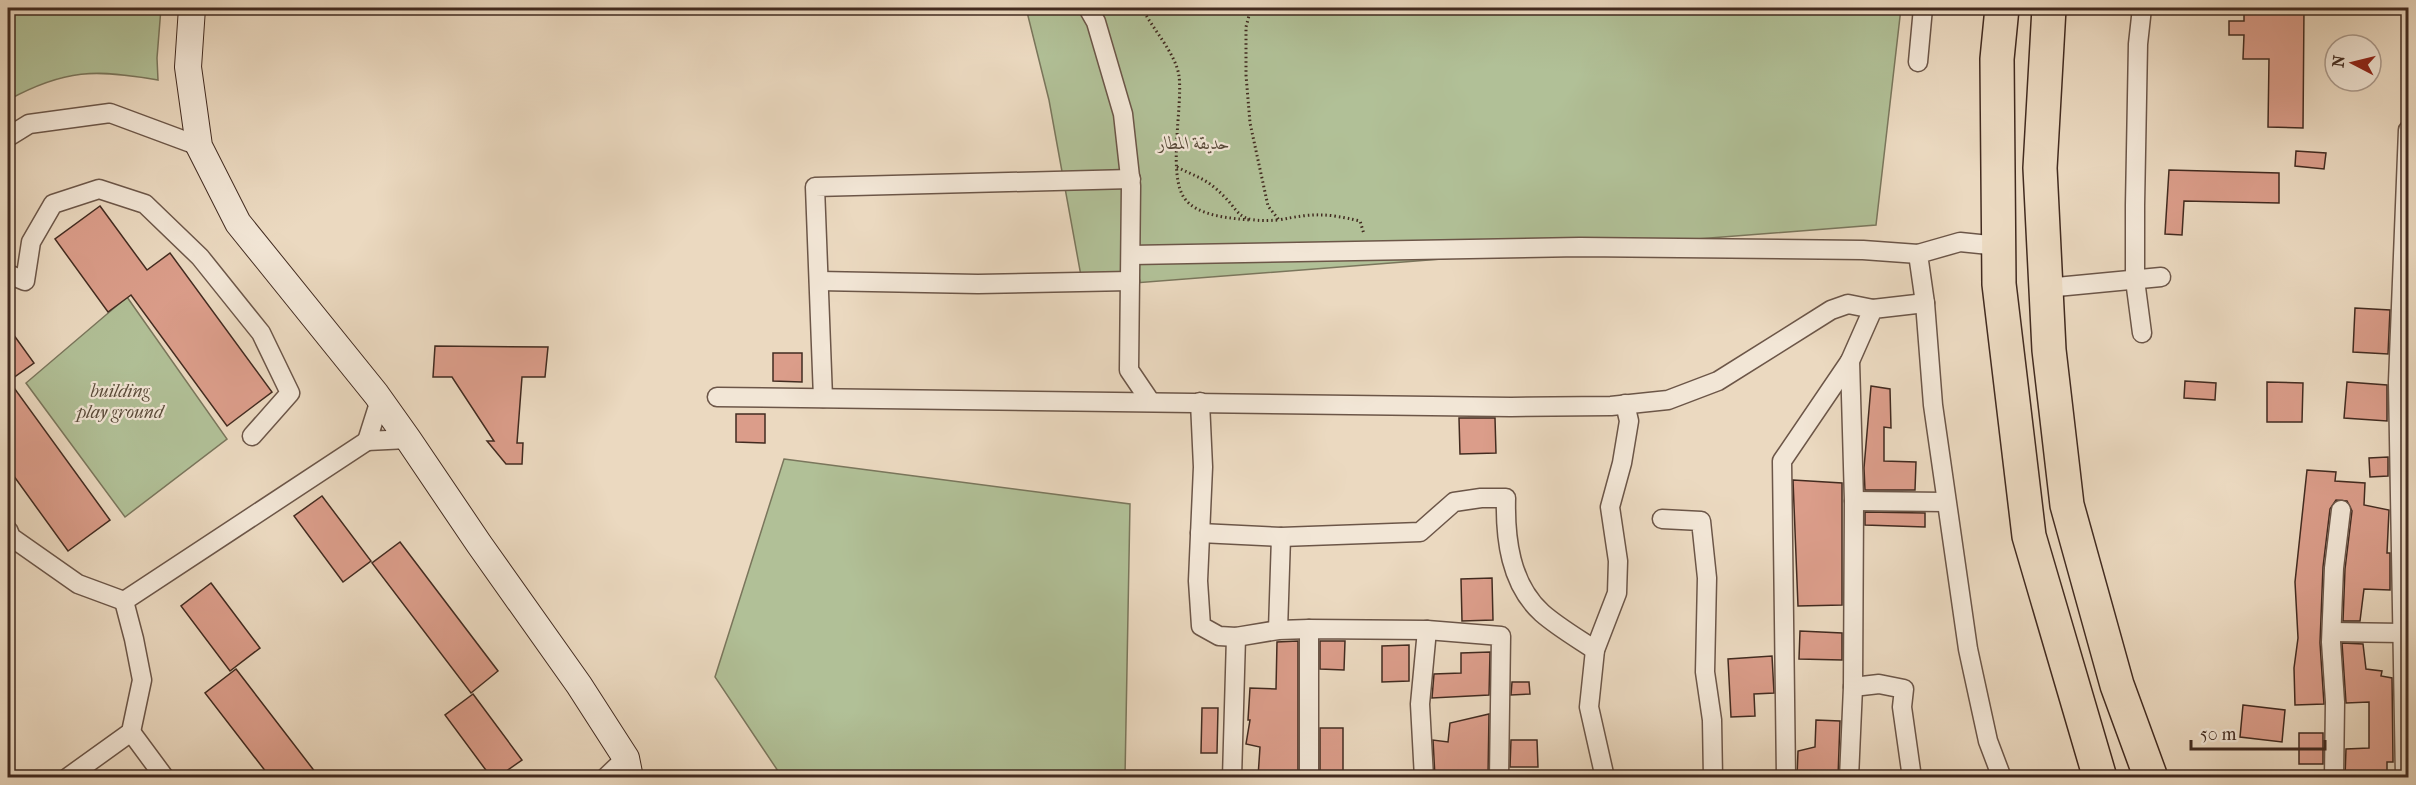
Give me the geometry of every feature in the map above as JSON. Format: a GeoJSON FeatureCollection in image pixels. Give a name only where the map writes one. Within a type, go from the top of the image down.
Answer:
{"type":"FeatureCollection","features":[{"type":"Feature","properties":{"kind":"highway"},"geometry":{"type":"LineString","coordinates":[[2002,8],[1997,59],[1999,284],[2029,536],[2100,777]]}},
{"type":"Feature","properties":{"kind":"highway"},"geometry":{"type":"LineString","coordinates":[[2049,8],[2040,168],[2049,350],[2067,505],[2117,685],[2151,777]]}},
{"type":"Feature","properties":{"kind":"main road"},"geometry":{"type":"LineString","coordinates":[[192,8],[188,67],[199,147],[238,224],[380,400],[408,439],[478,544],[579,685],[628,768]]}},
{"type":"Feature","properties":{"kind":"street"},"geometry":{"type":"LineString","coordinates":[[1088,8],[1096,22],[1124,114],[1131,179],[1129,370],[1150,401]]}},
{"type":"Feature","properties":{"kind":"street"},"geometry":{"type":"LineString","coordinates":[[1918,62],[1923,8]]}},
{"type":"Feature","properties":{"kind":"street"},"geometry":{"type":"LineString","coordinates":[[2142,8],[2138,44],[2135,280],[2142,333]]}},
{"type":"Feature","properties":{"kind":"street"},"geometry":{"type":"LineString","coordinates":[[8,137],[29,124],[110,112],[199,147]]}},
{"type":"Feature","properties":{"kind":"street"},"geometry":{"type":"LineString","coordinates":[[2405,777],[2398,382],[2409,130]]}},
{"type":"Feature","properties":{"kind":"street"},"geometry":{"type":"LineString","coordinates":[[823,398],[815,187],[1131,179]]}},
{"type":"Feature","properties":{"kind":"street"},"geometry":{"type":"LineString","coordinates":[[8,274],[25,281],[31,242],[54,204],[99,189],[145,204],[200,257],[261,333],[290,393],[252,436]]}},
{"type":"Feature","properties":{"kind":"street"},"geometry":{"type":"LineString","coordinates":[[1131,255],[1580,247],[1863,250],[1918,254],[1960,242],[1999,246]]}},
{"type":"Feature","properties":{"kind":"street"},"geometry":{"type":"LineString","coordinates":[[1918,254],[1925,303],[1933,405],[1968,649],[1988,741],[2002,777]]}},
{"type":"Feature","properties":{"kind":"street"},"geometry":{"type":"LineString","coordinates":[[2046,288],[2161,277]]}},
{"type":"Feature","properties":{"kind":"street"},"geometry":{"type":"LineString","coordinates":[[819,281],[978,285],[1130,281]]}},
{"type":"Feature","properties":{"kind":"street"},"geometry":{"type":"LineString","coordinates":[[717,397],[1511,406],[1625,404],[1668,400],[1718,381],[1831,310],[1848,304],[1873,309],[1925,303]]}},
{"type":"Feature","properties":{"kind":"street"},"geometry":{"type":"LineString","coordinates":[[1786,777],[1782,461],[1850,361],[1873,309]]}},
{"type":"Feature","properties":{"kind":"street"},"geometry":{"type":"LineString","coordinates":[[1849,777],[1853,687],[1854,501],[1850,361]]}},
{"type":"Feature","properties":{"kind":"street"},"geometry":{"type":"LineString","coordinates":[[368,441],[380,400]]}},
{"type":"Feature","properties":{"kind":"street"},"geometry":{"type":"LineString","coordinates":[[1200,402],[1203,467],[1198,581],[1201,626],[1219,636],[1236,637],[1278,630],[1309,629],[1426,630],[1501,636],[1499,777]]}},
{"type":"Feature","properties":{"kind":"street"},"geometry":{"type":"LineString","coordinates":[[1605,777],[1589,707],[1594,650],[1617,593],[1618,561],[1610,507],[1622,463],[1629,421],[1625,404]]}},
{"type":"Feature","properties":{"kind":"street"},"geometry":{"type":"LineString","coordinates":[[124,602],[368,441],[408,439]]}},
{"type":"Feature","properties":{"kind":"street"},"geometry":{"type":"LineString","coordinates":[[1200,533],[1281,537],[1420,532],[1454,502],[1481,498],[1506,498],[1505,527],[1516,578],[1541,612],[1594,650]]}},
{"type":"Feature","properties":{"kind":"street"},"geometry":{"type":"LineString","coordinates":[[1854,501],[1946,502]]}},
{"type":"Feature","properties":{"kind":"street"},"geometry":{"type":"LineString","coordinates":[[2334,777],[2335,702],[2332,632],[2334,568],[2341,510]]}},
{"type":"Feature","properties":{"kind":"street"},"geometry":{"type":"LineString","coordinates":[[1662,519],[1701,521],[1707,578],[1705,672],[1712,720],[1713,777]]}},
{"type":"Feature","properties":{"kind":"street"},"geometry":{"type":"LineString","coordinates":[[8,530],[11,537],[78,584],[124,602]]}},
{"type":"Feature","properties":{"kind":"street"},"geometry":{"type":"LineString","coordinates":[[1278,630],[1281,537]]}},
{"type":"Feature","properties":{"kind":"street"},"geometry":{"type":"LineString","coordinates":[[67,777],[130,732],[142,680],[124,602]]}},
{"type":"Feature","properties":{"kind":"street"},"geometry":{"type":"LineString","coordinates":[[1309,629],[1309,777]]}},
{"type":"Feature","properties":{"kind":"street"},"geometry":{"type":"LineString","coordinates":[[1424,777],[1420,704],[1426,630]]}},
{"type":"Feature","properties":{"kind":"street"},"geometry":{"type":"LineString","coordinates":[[2332,632],[2403,633]]}},
{"type":"Feature","properties":{"kind":"street"},"geometry":{"type":"LineString","coordinates":[[1232,777],[1236,637]]}},
{"type":"Feature","properties":{"kind":"street"},"geometry":{"type":"LineString","coordinates":[[1853,687],[1879,684],[1905,689],[1902,707],[1912,777]]}},
{"type":"Feature","properties":{"kind":"street"},"geometry":{"type":"LineString","coordinates":[[130,732],[165,777]]}},
{"type":"Feature","properties":{"kind":"street"},"geometry":{"type":"LineString","coordinates":[[605,777],[628,768]]}},
{"type":"Feature","properties":{"kind":"path"},"geometry":{"type":"LineString","coordinates":[[1142,8],[1172,57],[1179,75],[1177,167],[1180,190],[1185,200],[1207,213],[1249,220],[1279,220],[1307,214],[1330,213],[1360,221],[1370,250]]}},
{"type":"Feature","properties":{"kind":"path"},"geometry":{"type":"LineString","coordinates":[[1251,8],[1246,27],[1246,75],[1250,123],[1268,206],[1279,220]]}},
{"type":"Feature","properties":{"kind":"path"},"geometry":{"type":"LineString","coordinates":[[1177,167],[1215,187],[1239,215],[1249,220]]}},
{"type":"Feature","properties":{"kind":"green space"},"geometry":{"type":"Polygon","coordinates":[[[8,8],[161,8],[157,58],[158,80],[116,74],[81,74],[47,82],[8,100],[8,8]]]}},
{"type":"Feature","properties":{"kind":"green space","name":"حديقة المطار"},"geometry":{"type":"Polygon","coordinates":[[[1026,8],[1901,8],[1876,225],[1083,287],[1049,100],[1026,8]]]}},
{"type":"Feature","properties":{"kind":"green space","name":"building play ground"},"geometry":{"type":"Polygon","coordinates":[[[127,297],[227,439],[125,517],[26,383],[127,297]]]}},
{"type":"Feature","properties":{"kind":"green space"},"geometry":{"type":"Polygon","coordinates":[[[784,459],[1130,504],[1125,777],[782,777],[715,677],[784,459]]]}},
{"type":"Feature","properties":{"kind":"building"},"geometry":{"type":"Polygon","coordinates":[[[2244,8],[2304,8],[2303,128],[2268,127],[2269,59],[2243,59],[2244,35],[2229,35],[2229,21],[2244,21],[2244,8]]]}},
{"type":"Feature","properties":{"kind":"building"},"geometry":{"type":"Polygon","coordinates":[[[2296,151],[2326,153],[2324,169],[2295,166],[2296,151]]]}},
{"type":"Feature","properties":{"kind":"building"},"geometry":{"type":"Polygon","coordinates":[[[2169,170],[2279,173],[2279,203],[2184,201],[2182,235],[2165,234],[2169,170]]]}},
{"type":"Feature","properties":{"kind":"building"},"geometry":{"type":"Polygon","coordinates":[[[100,206],[147,270],[170,253],[272,392],[227,426],[131,295],[108,312],[55,239],[100,206]]]}},
{"type":"Feature","properties":{"kind":"building"},"geometry":{"type":"Polygon","coordinates":[[[2355,308],[2390,310],[2388,354],[2353,352],[2355,308]]]}},
{"type":"Feature","properties":{"kind":"building"},"geometry":{"type":"Polygon","coordinates":[[[8,327],[34,363],[9,381],[110,520],[68,551],[8,468],[8,327]]]}},
{"type":"Feature","properties":{"kind":"building"},"geometry":{"type":"Polygon","coordinates":[[[435,346],[548,347],[545,377],[522,377],[517,443],[523,443],[522,464],[506,464],[487,441],[494,441],[452,377],[433,377],[435,346]]]}},
{"type":"Feature","properties":{"kind":"building"},"geometry":{"type":"Polygon","coordinates":[[[773,353],[802,353],[802,382],[773,381],[773,353]]]}},
{"type":"Feature","properties":{"kind":"building"},"geometry":{"type":"Polygon","coordinates":[[[2185,381],[2216,383],[2215,400],[2184,398],[2185,381]]]}},
{"type":"Feature","properties":{"kind":"building"},"geometry":{"type":"Polygon","coordinates":[[[2267,382],[2303,383],[2302,422],[2267,422],[2267,382]]]}},
{"type":"Feature","properties":{"kind":"building"},"geometry":{"type":"Polygon","coordinates":[[[2347,382],[2387,385],[2387,421],[2344,418],[2347,382]]]}},
{"type":"Feature","properties":{"kind":"building"},"geometry":{"type":"Polygon","coordinates":[[[1871,386],[1890,389],[1891,428],[1884,427],[1884,461],[1916,462],[1915,490],[1865,490],[1864,468],[1871,386]]]}},
{"type":"Feature","properties":{"kind":"building"},"geometry":{"type":"Polygon","coordinates":[[[736,414],[765,414],[765,443],[736,442],[736,414]]]}},
{"type":"Feature","properties":{"kind":"building"},"geometry":{"type":"Polygon","coordinates":[[[1459,418],[1495,418],[1496,453],[1460,454],[1459,418]]]}},
{"type":"Feature","properties":{"kind":"building"},"geometry":{"type":"Polygon","coordinates":[[[2388,457],[2388,476],[2370,477],[2369,458],[2388,457]]]}},
{"type":"Feature","properties":{"kind":"building"},"geometry":{"type":"Polygon","coordinates":[[[2307,470],[2336,472],[2335,481],[2365,483],[2364,505],[2389,510],[2387,553],[2390,553],[2390,590],[2364,589],[2360,621],[2343,621],[2345,569],[2352,511],[2347,501],[2336,500],[2330,509],[2323,567],[2320,643],[2324,704],[2295,705],[2294,668],[2298,638],[2295,582],[2307,470]]]}},
{"type":"Feature","properties":{"kind":"building"},"geometry":{"type":"Polygon","coordinates":[[[1793,480],[1842,483],[1842,605],[1798,606],[1793,480]]]}},
{"type":"Feature","properties":{"kind":"building"},"geometry":{"type":"Polygon","coordinates":[[[322,496],[371,561],[343,582],[294,516],[322,496]]]}},
{"type":"Feature","properties":{"kind":"building"},"geometry":{"type":"Polygon","coordinates":[[[1865,512],[1925,513],[1925,527],[1865,525],[1865,512]]]}},
{"type":"Feature","properties":{"kind":"building"},"geometry":{"type":"Polygon","coordinates":[[[400,542],[498,671],[471,693],[372,563],[400,542]]]}},
{"type":"Feature","properties":{"kind":"building"},"geometry":{"type":"Polygon","coordinates":[[[1492,578],[1493,620],[1462,621],[1461,579],[1492,578]]]}},
{"type":"Feature","properties":{"kind":"building"},"geometry":{"type":"Polygon","coordinates":[[[211,583],[260,648],[230,671],[181,606],[211,583]]]}},
{"type":"Feature","properties":{"kind":"building"},"geometry":{"type":"Polygon","coordinates":[[[1800,631],[1842,633],[1842,660],[1799,659],[1800,631]]]}},
{"type":"Feature","properties":{"kind":"building"},"geometry":{"type":"Polygon","coordinates":[[[1298,641],[1298,777],[1258,777],[1260,747],[1246,744],[1250,720],[1248,720],[1250,688],[1276,689],[1277,642],[1298,641]]]}},
{"type":"Feature","properties":{"kind":"building"},"geometry":{"type":"Polygon","coordinates":[[[1320,641],[1345,641],[1344,670],[1320,669],[1320,641]]]}},
{"type":"Feature","properties":{"kind":"building"},"geometry":{"type":"Polygon","coordinates":[[[2342,643],[2363,644],[2366,669],[2382,671],[2381,676],[2392,678],[2393,762],[2387,762],[2387,777],[2345,777],[2346,749],[2369,748],[2369,702],[2346,703],[2342,643]]]}},
{"type":"Feature","properties":{"kind":"building"},"geometry":{"type":"Polygon","coordinates":[[[1409,645],[1409,681],[1382,682],[1382,646],[1409,645]]]}},
{"type":"Feature","properties":{"kind":"building"},"geometry":{"type":"Polygon","coordinates":[[[1490,652],[1489,695],[1432,698],[1434,674],[1461,673],[1461,653],[1490,652]]]}},
{"type":"Feature","properties":{"kind":"building"},"geometry":{"type":"Polygon","coordinates":[[[1772,656],[1774,693],[1754,694],[1755,716],[1731,717],[1728,659],[1772,656]]]}},
{"type":"Feature","properties":{"kind":"building"},"geometry":{"type":"Polygon","coordinates":[[[236,669],[319,777],[270,777],[205,693],[236,669]]]}},
{"type":"Feature","properties":{"kind":"building"},"geometry":{"type":"Polygon","coordinates":[[[1512,682],[1529,682],[1530,694],[1511,695],[1512,682]]]}},
{"type":"Feature","properties":{"kind":"building"},"geometry":{"type":"Polygon","coordinates":[[[473,694],[522,760],[498,777],[491,777],[445,715],[473,694]]]}},
{"type":"Feature","properties":{"kind":"building"},"geometry":{"type":"Polygon","coordinates":[[[2243,705],[2285,710],[2282,742],[2240,737],[2243,705]]]}},
{"type":"Feature","properties":{"kind":"building"},"geometry":{"type":"Polygon","coordinates":[[[1202,708],[1218,708],[1217,753],[1201,753],[1202,708]]]}},
{"type":"Feature","properties":{"kind":"building"},"geometry":{"type":"Polygon","coordinates":[[[1489,714],[1488,777],[1435,777],[1433,740],[1448,742],[1450,723],[1489,714]]]}},
{"type":"Feature","properties":{"kind":"building"},"geometry":{"type":"Polygon","coordinates":[[[1816,720],[1840,721],[1838,777],[1797,777],[1798,751],[1815,747],[1816,720]]]}},
{"type":"Feature","properties":{"kind":"building"},"geometry":{"type":"Polygon","coordinates":[[[1320,728],[1343,728],[1343,776],[1320,776],[1320,728]]]}},
{"type":"Feature","properties":{"kind":"building"},"geometry":{"type":"Polygon","coordinates":[[[2299,733],[2323,733],[2323,764],[2299,764],[2299,733]]]}},
{"type":"Feature","properties":{"kind":"building"},"geometry":{"type":"Polygon","coordinates":[[[1511,740],[1537,740],[1538,767],[1510,767],[1511,740]]]}}]}
